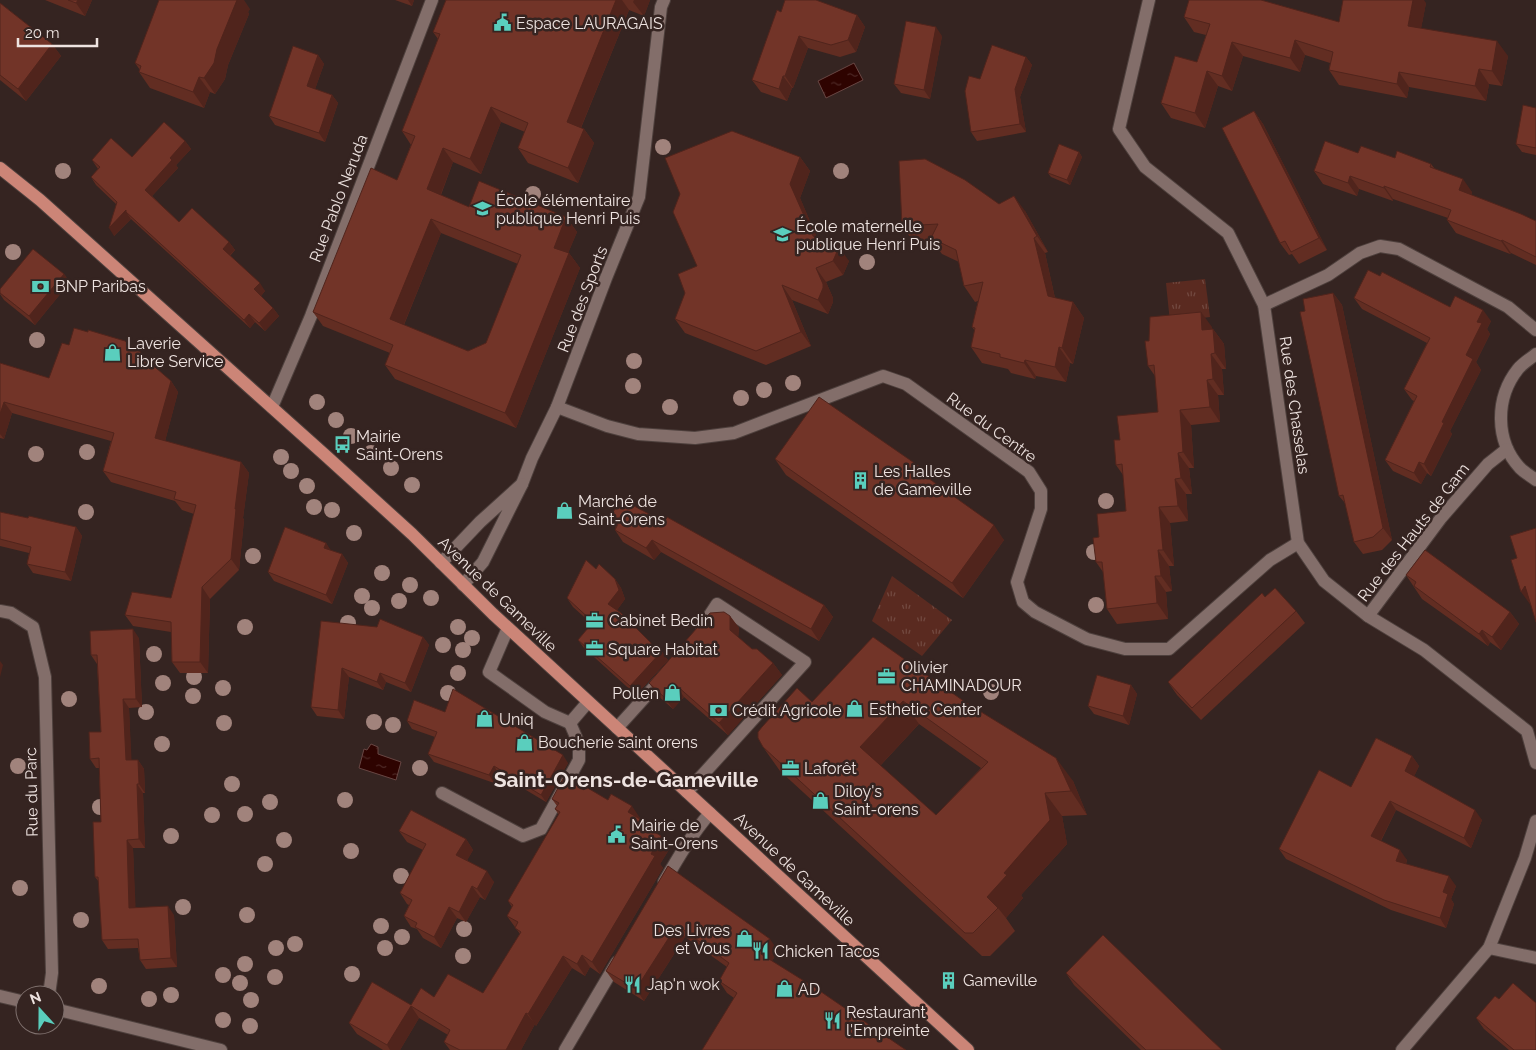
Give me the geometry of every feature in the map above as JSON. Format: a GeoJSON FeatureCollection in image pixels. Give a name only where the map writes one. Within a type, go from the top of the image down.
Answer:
{"type":"FeatureCollection","features":[{"type":"Feature","properties":{"kind":"main road","name":"Avenue de Gameville"},"geometry":{"type":"LineString","coordinates":[[0,168],[40,200],[412,534],[508,628],[968,1050]]}},
{"type":"Feature","properties":{"kind":"street","name":"Rue Pablo Neruda"},"geometry":{"type":"LineString","coordinates":[[272,407],[310,316],[432,0]]}},
{"type":"Feature","properties":{"kind":"street","name":"Rue des Sports"},"geometry":{"type":"LineString","coordinates":[[463,585],[483,562],[558,407],[606,278],[639,197],[661,7],[664,0]]}},
{"type":"Feature","properties":{"kind":"street","name":"Rue des Chasselas"},"geometry":{"type":"LineString","coordinates":[[1149,0],[1119,129],[1146,168],[1228,233],[1264,305],[1298,543],[1324,581],[1368,616],[1424,650],[1527,731],[1536,764]]}},
{"type":"Feature","properties":{"kind":"street"},"geometry":{"type":"LineString","coordinates":[[1264,305],[1328,275],[1360,253],[1380,246],[1399,249],[1408,253],[1508,307],[1536,330]]}},
{"type":"Feature","properties":{"kind":"street"},"geometry":{"type":"LineString","coordinates":[[1536,354],[1519,368],[1507,386],[1501,410],[1501,429],[1507,449],[1521,469],[1536,480]]}},
{"type":"Feature","properties":{"kind":"street","name":"Rue du Centre"},"geometry":{"type":"LineString","coordinates":[[558,407],[607,426],[638,434],[695,438],[734,433],[883,376],[906,384],[1029,472],[1041,491],[1041,508],[1017,582],[1023,602],[1034,612],[1087,639],[1125,649],[1169,649],[1270,560],[1298,543]]}},
{"type":"Feature","properties":{"kind":"street","name":"Rue des Hauts de Gam"},"geometry":{"type":"LineString","coordinates":[[1368,616],[1441,518],[1488,464],[1507,449]]}},
{"type":"Feature","properties":{"kind":"street","name":"Rue des Sports"},"geometry":{"type":"LineString","coordinates":[[441,563],[480,522],[522,484]]}},
{"type":"Feature","properties":{"kind":"street"},"geometry":{"type":"LineString","coordinates":[[687,792],[805,662],[717,604],[697,634]]}},
{"type":"Feature","properties":{"kind":"street","name":"Rue du Parc"},"geometry":{"type":"LineString","coordinates":[[0,611],[11,613],[33,627],[45,677],[52,973],[50,985]]}},
{"type":"Feature","properties":{"kind":"street"},"geometry":{"type":"LineString","coordinates":[[442,793],[523,836],[541,829],[579,760],[580,744],[570,723],[545,712],[489,672],[508,628]]}},
{"type":"Feature","properties":{"kind":"street"},"geometry":{"type":"LineString","coordinates":[[617,728],[670,670]]}},
{"type":"Feature","properties":{"kind":"street"},"geometry":{"type":"LineString","coordinates":[[570,723],[588,702]]}},
{"type":"Feature","properties":{"kind":"street"},"geometry":{"type":"LineString","coordinates":[[660,888],[680,854],[710,813]]}},
{"type":"Feature","properties":{"kind":"street"},"geometry":{"type":"LineString","coordinates":[[1402,1050],[1490,948],[1525,858],[1536,821]]}},
{"type":"Feature","properties":{"kind":"street"},"geometry":{"type":"LineString","coordinates":[[565,1050],[625,948]]}},
{"type":"Feature","properties":{"kind":"street"},"geometry":{"type":"LineString","coordinates":[[1490,948],[1536,958]]}},
{"type":"Feature","properties":{"kind":"street"},"geometry":{"type":"LineString","coordinates":[[0,996],[15,1000]]}},
{"type":"Feature","properties":{"kind":"street"},"geometry":{"type":"LineString","coordinates":[[65,1011],[221,1050]]}},
{"type":"Feature","properties":{"kind":"green space"},"geometry":{"type":"Polygon","coordinates":[[[1205,279],[1210,317],[1170,322],[1166,283],[1205,279]]]}},
{"type":"Feature","properties":{"kind":"green space"},"geometry":{"type":"Polygon","coordinates":[[[892,576],[952,620],[922,656],[872,621],[892,576]]]}},
{"type":"Feature","properties":{"kind":"water"},"geometry":{"type":"Polygon","coordinates":[[[854,63],[863,80],[826,98],[818,81],[854,63]]]}},
{"type":"Feature","properties":{"kind":"water"},"geometry":{"type":"Polygon","coordinates":[[[371,744],[378,747],[378,754],[401,762],[396,780],[359,768],[364,749],[367,750],[371,744]]]}},
{"type":"Feature","properties":{"kind":"building"},"geometry":{"type":"Polygon","coordinates":[[[159,0],[237,0],[217,49],[214,63],[204,78],[199,77],[193,92],[139,72],[141,66],[135,63],[159,0]]]}},
{"type":"Feature","properties":{"kind":"building"},"geometry":{"type":"Polygon","coordinates":[[[446,0],[616,0],[567,122],[584,129],[568,168],[518,148],[528,123],[491,107],[470,159],[443,148],[427,189],[469,207],[479,181],[566,217],[554,248],[569,253],[505,413],[385,365],[393,345],[313,312],[371,168],[397,180],[415,136],[402,131],[440,34],[433,32],[446,0]],[[431,219],[390,319],[468,351],[486,343],[521,255],[431,219]]]}},
{"type":"Feature","properties":{"kind":"building"},"geometry":{"type":"Polygon","coordinates":[[[785,0],[816,0],[857,15],[848,40],[831,45],[799,36],[779,89],[752,80],[777,10],[781,12],[785,0]]]}},
{"type":"Feature","properties":{"kind":"building"},"geometry":{"type":"Polygon","coordinates":[[[1189,0],[1261,0],[1339,22],[1343,0],[1413,0],[1408,26],[1497,41],[1492,71],[1479,69],[1475,86],[1399,72],[1397,84],[1329,70],[1333,52],[1295,40],[1290,58],[1232,42],[1222,76],[1207,71],[1195,113],[1161,103],[1175,56],[1197,62],[1210,24],[1184,17],[1189,0]]]}},
{"type":"Feature","properties":{"kind":"building"},"geometry":{"type":"Polygon","coordinates":[[[0,3],[52,44],[18,89],[0,75],[0,3]]]}},
{"type":"Feature","properties":{"kind":"building"},"geometry":{"type":"Polygon","coordinates":[[[906,21],[936,27],[924,90],[894,84],[906,21]]]}},
{"type":"Feature","properties":{"kind":"building"},"geometry":{"type":"Polygon","coordinates":[[[992,45],[1026,57],[1015,89],[1020,124],[971,132],[965,91],[969,76],[980,79],[992,45]]]}},
{"type":"Feature","properties":{"kind":"building"},"geometry":{"type":"Polygon","coordinates":[[[293,46],[318,55],[307,86],[332,95],[319,133],[269,116],[293,46]]]}},
{"type":"Feature","properties":{"kind":"building"},"geometry":{"type":"Polygon","coordinates":[[[1523,105],[1536,108],[1536,148],[1516,144],[1523,105]]]}},
{"type":"Feature","properties":{"kind":"building"},"geometry":{"type":"Polygon","coordinates":[[[1254,111],[1319,238],[1291,252],[1285,241],[1280,243],[1222,128],[1254,111]]]}},
{"type":"Feature","properties":{"kind":"building"},"geometry":{"type":"Polygon","coordinates":[[[164,122],[185,141],[170,158],[172,160],[145,190],[179,222],[192,208],[229,242],[223,249],[260,283],[254,289],[273,308],[259,323],[249,314],[244,320],[126,210],[109,228],[117,202],[91,177],[100,167],[92,160],[111,138],[132,157],[164,122]]]}},
{"type":"Feature","properties":{"kind":"building"},"geometry":{"type":"Polygon","coordinates":[[[732,131],[800,157],[790,184],[813,236],[839,247],[833,261],[816,268],[823,284],[818,300],[782,285],[801,332],[756,351],[675,319],[685,293],[678,274],[697,266],[673,212],[680,194],[665,158],[732,131]]]}},
{"type":"Feature","properties":{"kind":"building"},"geometry":{"type":"Polygon","coordinates":[[[1325,141],[1358,153],[1361,146],[1395,158],[1397,151],[1431,164],[1430,167],[1463,179],[1459,190],[1536,221],[1536,257],[1502,240],[1447,220],[1451,210],[1350,176],[1348,183],[1314,171],[1325,141]]]}},
{"type":"Feature","properties":{"kind":"building"},"geometry":{"type":"Polygon","coordinates":[[[1059,144],[1079,152],[1067,180],[1048,173],[1059,144]]]}},
{"type":"Feature","properties":{"kind":"building"},"geometry":{"type":"Polygon","coordinates":[[[925,159],[965,180],[999,204],[1014,196],[1037,236],[1034,238],[1048,296],[1073,302],[1062,348],[1059,347],[1055,367],[1025,360],[1024,363],[1000,357],[1000,354],[971,347],[975,328],[972,327],[983,282],[964,286],[956,250],[931,238],[938,224],[902,226],[899,161],[925,159]]]}},
{"type":"Feature","properties":{"kind":"building"},"geometry":{"type":"Polygon","coordinates":[[[33,249],[64,274],[29,316],[0,293],[0,289],[33,249]]]}},
{"type":"Feature","properties":{"kind":"building"},"geometry":{"type":"Polygon","coordinates":[[[1368,270],[1380,276],[1382,272],[1450,307],[1455,296],[1483,310],[1477,322],[1482,323],[1466,355],[1473,359],[1424,464],[1419,462],[1414,473],[1385,460],[1417,396],[1404,389],[1430,338],[1354,298],[1368,270]]]}},
{"type":"Feature","properties":{"kind":"building"},"geometry":{"type":"Polygon","coordinates":[[[1333,293],[1383,528],[1373,537],[1354,542],[1343,495],[1339,496],[1300,312],[1305,311],[1303,299],[1333,293]]]}},
{"type":"Feature","properties":{"kind":"building"},"geometry":{"type":"Polygon","coordinates":[[[1201,312],[1202,330],[1213,329],[1215,353],[1211,354],[1213,379],[1207,380],[1210,407],[1180,410],[1183,452],[1178,453],[1181,478],[1175,479],[1178,506],[1159,507],[1163,550],[1158,550],[1161,576],[1155,576],[1157,603],[1107,609],[1102,562],[1096,562],[1093,538],[1099,537],[1097,514],[1126,511],[1122,464],[1116,465],[1114,440],[1120,440],[1117,416],[1158,412],[1154,365],[1148,366],[1145,341],[1149,341],[1150,317],[1201,312]]]}},
{"type":"Feature","properties":{"kind":"building"},"geometry":{"type":"Polygon","coordinates":[[[74,328],[88,332],[88,330],[125,341],[141,352],[140,354],[171,381],[155,438],[241,462],[231,559],[202,587],[200,662],[172,662],[171,622],[125,615],[132,592],[171,598],[196,505],[174,499],[176,492],[103,471],[114,433],[4,402],[0,414],[0,363],[49,378],[62,343],[69,345],[74,328]]]}},
{"type":"Feature","properties":{"kind":"building"},"geometry":{"type":"Polygon","coordinates":[[[819,397],[923,469],[921,473],[994,525],[952,583],[775,459],[819,397]]]}},
{"type":"Feature","properties":{"kind":"building"},"geometry":{"type":"Polygon","coordinates":[[[621,499],[664,522],[667,517],[824,605],[811,629],[652,540],[646,548],[615,530],[618,524],[609,519],[621,499]]]}},
{"type":"Feature","properties":{"kind":"building"},"geometry":{"type":"Polygon","coordinates":[[[0,512],[28,518],[29,516],[76,527],[65,572],[27,564],[31,547],[0,539],[0,512]]]}},
{"type":"Feature","properties":{"kind":"building"},"geometry":{"type":"Polygon","coordinates":[[[285,527],[326,543],[324,548],[342,554],[326,595],[268,572],[285,527]]]}},
{"type":"Feature","properties":{"kind":"building"},"geometry":{"type":"Polygon","coordinates":[[[1536,528],[1536,622],[1525,586],[1521,592],[1511,560],[1517,558],[1510,536],[1536,528]]]}},
{"type":"Feature","properties":{"kind":"building"},"geometry":{"type":"Polygon","coordinates":[[[1425,550],[1510,612],[1492,637],[1482,630],[1479,634],[1414,586],[1416,582],[1406,575],[1425,550]]]}},
{"type":"Feature","properties":{"kind":"building"},"geometry":{"type":"Polygon","coordinates":[[[586,560],[596,569],[599,564],[615,579],[619,590],[608,604],[621,613],[653,645],[662,651],[630,686],[578,640],[593,622],[567,598],[586,560]]]}},
{"type":"Feature","properties":{"kind":"building"},"geometry":{"type":"Polygon","coordinates":[[[1275,588],[1296,611],[1192,708],[1168,682],[1262,593],[1265,597],[1275,588]]]}},
{"type":"Feature","properties":{"kind":"building"},"geometry":{"type":"Polygon","coordinates":[[[724,612],[730,616],[730,630],[752,649],[757,649],[773,663],[719,723],[676,685],[664,697],[649,683],[710,613],[724,612]]]}},
{"type":"Feature","properties":{"kind":"building"},"geometry":{"type":"Polygon","coordinates":[[[380,619],[423,637],[405,683],[380,673],[377,682],[342,668],[338,710],[311,707],[321,621],[377,627],[380,619]]]}},
{"type":"Feature","properties":{"kind":"building"},"geometry":{"type":"Polygon","coordinates":[[[133,629],[136,699],[123,699],[126,760],[138,760],[139,839],[127,840],[129,908],[168,906],[171,958],[140,960],[138,939],[102,940],[98,877],[95,877],[93,822],[101,822],[99,758],[90,759],[89,732],[101,732],[97,655],[91,655],[90,631],[133,629]]]}},
{"type":"Feature","properties":{"kind":"building"},"geometry":{"type":"Polygon","coordinates":[[[873,637],[965,702],[1056,758],[1071,791],[1045,793],[1050,820],[1004,873],[1007,875],[987,897],[998,908],[973,933],[965,933],[763,747],[758,738],[758,732],[797,688],[812,702],[873,637]],[[903,701],[860,747],[936,815],[988,762],[903,701]]]}},
{"type":"Feature","properties":{"kind":"building"},"geometry":{"type":"Polygon","coordinates":[[[1097,675],[1131,685],[1123,716],[1088,706],[1097,675]]]}},
{"type":"Feature","properties":{"kind":"building"},"geometry":{"type":"Polygon","coordinates":[[[453,689],[563,755],[541,795],[494,766],[489,775],[428,754],[437,732],[407,721],[414,700],[445,712],[453,689]]]}},
{"type":"Feature","properties":{"kind":"building"},"geometry":{"type":"Polygon","coordinates":[[[1376,738],[1412,756],[1405,771],[1475,810],[1464,838],[1390,801],[1371,836],[1400,850],[1396,861],[1449,876],[1443,892],[1448,894],[1440,918],[1384,900],[1279,849],[1319,770],[1351,787],[1376,738]]]}},
{"type":"Feature","properties":{"kind":"building"},"geometry":{"type":"Polygon","coordinates":[[[564,777],[584,790],[586,787],[608,800],[611,794],[632,806],[628,812],[650,825],[648,828],[661,836],[651,854],[655,856],[592,962],[582,955],[577,964],[563,956],[528,1014],[526,1013],[506,1050],[460,1050],[444,1042],[450,1030],[411,1006],[387,1045],[349,1023],[372,982],[411,1005],[421,988],[434,997],[448,974],[483,993],[521,932],[515,928],[518,922],[507,916],[513,905],[508,901],[560,812],[555,809],[559,803],[552,799],[564,777]]]}},
{"type":"Feature","properties":{"kind":"building"},"geometry":{"type":"Polygon","coordinates":[[[411,810],[466,839],[456,855],[487,871],[477,889],[472,886],[459,912],[449,907],[434,937],[415,927],[417,923],[404,916],[412,900],[400,893],[426,844],[399,831],[411,810]]]}},
{"type":"Feature","properties":{"kind":"building"},"geometry":{"type":"Polygon","coordinates":[[[668,866],[770,939],[761,954],[817,989],[906,1050],[702,1050],[737,993],[719,981],[729,963],[677,925],[636,989],[606,971],[668,866]]]}},
{"type":"Feature","properties":{"kind":"building"},"geometry":{"type":"Polygon","coordinates":[[[1103,935],[1222,1050],[1146,1050],[1132,1037],[1066,973],[1103,935]]]}},
{"type":"Feature","properties":{"kind":"building"},"geometry":{"type":"Polygon","coordinates":[[[1513,983],[1536,1003],[1536,1050],[1514,1050],[1476,1018],[1495,996],[1499,999],[1513,983]]]}},
{"type":"Feature","properties":{"kind":"place","name":"Espace LAURAGAIS"},"geometry":{"type":"Point","coordinates":[502,23]}},
{"type":"Feature","properties":{"kind":"place","name":"École élémentaire publique Henri Puis"},"geometry":{"type":"Point","coordinates":[482,209]}},
{"type":"Feature","properties":{"kind":"place","name":"École maternelle publique Henri Puis"},"geometry":{"type":"Point","coordinates":[782,235]}},
{"type":"Feature","properties":{"kind":"place","name":"BNP Paribas"},"geometry":{"type":"Point","coordinates":[41,286]}},
{"type":"Feature","properties":{"kind":"place","name":"Laverie Libre Service"},"geometry":{"type":"Point","coordinates":[113,352]}},
{"type":"Feature","properties":{"kind":"place","name":"Mairie Saint-Orens"},"geometry":{"type":"Point","coordinates":[342,445]}},
{"type":"Feature","properties":{"kind":"place","name":"Les Halles de Gameville"},"geometry":{"type":"Point","coordinates":[860,480]}},
{"type":"Feature","properties":{"kind":"place","name":"Marché de Saint-Orens"},"geometry":{"type":"Point","coordinates":[564,510]}},
{"type":"Feature","properties":{"kind":"place","name":"Cabinet Bedin"},"geometry":{"type":"Point","coordinates":[595,620]}},
{"type":"Feature","properties":{"kind":"place","name":"Square Habitat"},"geometry":{"type":"Point","coordinates":[594,649]}},
{"type":"Feature","properties":{"kind":"place","name":"Olivier CHAMINADOUR"},"geometry":{"type":"Point","coordinates":[887,676]}},
{"type":"Feature","properties":{"kind":"place","name":"Pollen"},"geometry":{"type":"Point","coordinates":[673,693]}},
{"type":"Feature","properties":{"kind":"place","name":"Esthetic Center"},"geometry":{"type":"Point","coordinates":[855,709]}},
{"type":"Feature","properties":{"kind":"place","name":"Crédit Agricole"},"geometry":{"type":"Point","coordinates":[718,710]}},
{"type":"Feature","properties":{"kind":"place","name":"Uniq"},"geometry":{"type":"Point","coordinates":[485,719]}},
{"type":"Feature","properties":{"kind":"place","name":"Boucherie saint orens"},"geometry":{"type":"Point","coordinates":[524,742]}},
{"type":"Feature","properties":{"kind":"place","name":"Laforêt"},"geometry":{"type":"Point","coordinates":[790,768]}},
{"type":"Feature","properties":{"kind":"place","name":"Diloy's Saint-orens"},"geometry":{"type":"Point","coordinates":[820,800]}},
{"type":"Feature","properties":{"kind":"place","name":"Mairie de Saint-Orens"},"geometry":{"type":"Point","coordinates":[617,834]}},
{"type":"Feature","properties":{"kind":"place","name":"Des Livres et Vous"},"geometry":{"type":"Point","coordinates":[744,939]}},
{"type":"Feature","properties":{"kind":"place","name":"Chicken Tacos"},"geometry":{"type":"Point","coordinates":[760,951]}},
{"type":"Feature","properties":{"kind":"place","name":"Gameville"},"geometry":{"type":"Point","coordinates":[949,980]}},
{"type":"Feature","properties":{"kind":"place","name":"Jap'n wok"},"geometry":{"type":"Point","coordinates":[633,984]}},
{"type":"Feature","properties":{"kind":"place","name":"AD"},"geometry":{"type":"Point","coordinates":[784,989]}},
{"type":"Feature","properties":{"kind":"place","name":"Restaurant l'Empreinte"},"geometry":{"type":"Point","coordinates":[832,1021]}},
{"type":"Feature","properties":{"kind":"district","name":"Saint-Orens-de-Gameville"},"geometry":{"type":"Point","coordinates":[626,780]}}]}
